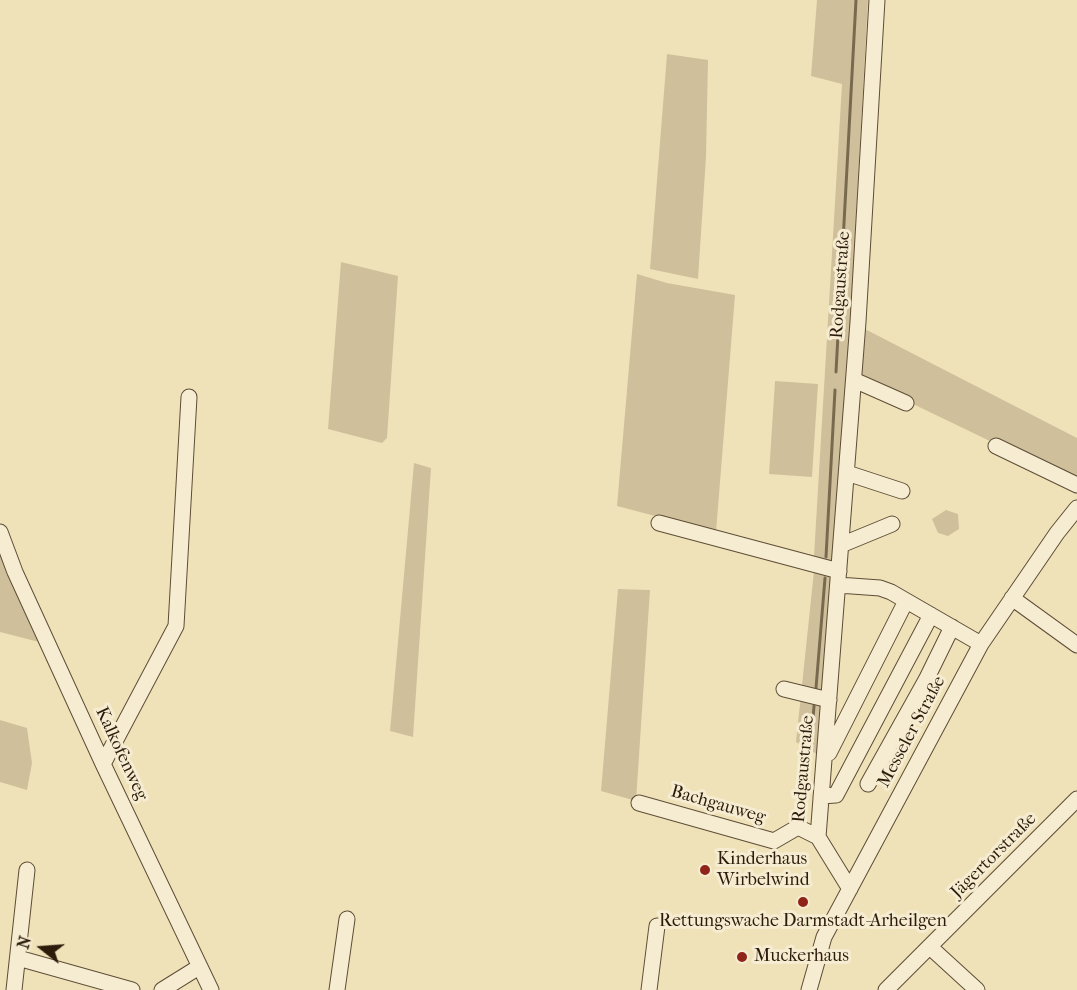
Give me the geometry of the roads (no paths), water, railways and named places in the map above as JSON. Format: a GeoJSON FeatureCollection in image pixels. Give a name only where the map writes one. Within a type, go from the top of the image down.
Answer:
{"type":"FeatureCollection","features":[{"type":"Feature","properties":{"kind":"street","name":"Rodgaustraße"},"geometry":{"type":"LineString","coordinates":[[850,889],[818,837],[854,380],[877,0]]}},
{"type":"Feature","properties":{"kind":"street"},"geometry":{"type":"LineString","coordinates":[[854,380],[906,403]]}},
{"type":"Feature","properties":{"kind":"street"},"geometry":{"type":"LineString","coordinates":[[104,764],[176,626],[189,397]]}},
{"type":"Feature","properties":{"kind":"street"},"geometry":{"type":"LineString","coordinates":[[996,446],[1077,486]]}},
{"type":"Feature","properties":{"kind":"street"},"geometry":{"type":"LineString","coordinates":[[847,473],[902,490]]}},
{"type":"Feature","properties":{"kind":"street","name":"Messeler Straße"},"geometry":{"type":"LineString","coordinates":[[809,990],[820,944],[981,644],[1057,533],[1077,508]]}},
{"type":"Feature","properties":{"kind":"street"},"geometry":{"type":"LineString","coordinates":[[659,523],[839,578],[880,588],[981,644]]}},
{"type":"Feature","properties":{"kind":"street"},"geometry":{"type":"LineString","coordinates":[[841,545],[892,524]]}},
{"type":"Feature","properties":{"kind":"street","name":"Kalkofenweg"},"geometry":{"type":"LineString","coordinates":[[0,532],[15,572],[211,990]]}},
{"type":"Feature","properties":{"kind":"street"},"geometry":{"type":"LineString","coordinates":[[1012,598],[1077,645]]}},
{"type":"Feature","properties":{"kind":"street"},"geometry":{"type":"LineString","coordinates":[[824,762],[906,601]]}},
{"type":"Feature","properties":{"kind":"street"},"geometry":{"type":"LineString","coordinates":[[822,796],[836,795],[932,615]]}},
{"type":"Feature","properties":{"kind":"street"},"geometry":{"type":"LineString","coordinates":[[868,784],[926,680],[952,627]]}},
{"type":"Feature","properties":{"kind":"street"},"geometry":{"type":"LineString","coordinates":[[784,689],[829,700]]}},
{"type":"Feature","properties":{"kind":"street","name":"Jägertorstraße"},"geometry":{"type":"LineString","coordinates":[[886,990],[1077,799]]}},
{"type":"Feature","properties":{"kind":"street","name":"Bachgauweg"},"geometry":{"type":"LineString","coordinates":[[639,803],[774,841],[798,827],[818,837]]}},
{"type":"Feature","properties":{"kind":"street"},"geometry":{"type":"LineString","coordinates":[[14,990],[27,870]]}},
{"type":"Feature","properties":{"kind":"street"},"geometry":{"type":"LineString","coordinates":[[337,990],[347,919]]}},
{"type":"Feature","properties":{"kind":"street"},"geometry":{"type":"LineString","coordinates":[[649,990],[657,926]]}},
{"type":"Feature","properties":{"kind":"street"},"geometry":{"type":"LineString","coordinates":[[930,947],[976,990]]}},
{"type":"Feature","properties":{"kind":"street"},"geometry":{"type":"LineString","coordinates":[[18,958],[132,990]]}},
{"type":"Feature","properties":{"kind":"street"},"geometry":{"type":"LineString","coordinates":[[162,990],[199,967]]}},
{"type":"Feature","properties":{"kind":"waterway"},"geometry":{"type":"LineString","coordinates":[[836,372],[856,0]]}},
{"type":"Feature","properties":{"kind":"waterway"},"geometry":{"type":"LineString","coordinates":[[826,557],[835,390]]}},
{"type":"Feature","properties":{"kind":"waterway"},"geometry":{"type":"LineString","coordinates":[[816,688],[825,578]]}},
{"type":"Feature","properties":{"kind":"waterway"},"geometry":{"type":"LineString","coordinates":[[812,732],[814,706]]}},
{"type":"Feature","properties":{"kind":"place","name":"Kinderhaus Wirbelwind"},"geometry":{"type":"Point","coordinates":[705,870]}},
{"type":"Feature","properties":{"kind":"place","name":"Rettungswache Darmstadt-Arheilgen"},"geometry":{"type":"Point","coordinates":[803,902]}},
{"type":"Feature","properties":{"kind":"place","name":"Muckerhaus"},"geometry":{"type":"Point","coordinates":[742,957]}}]}
